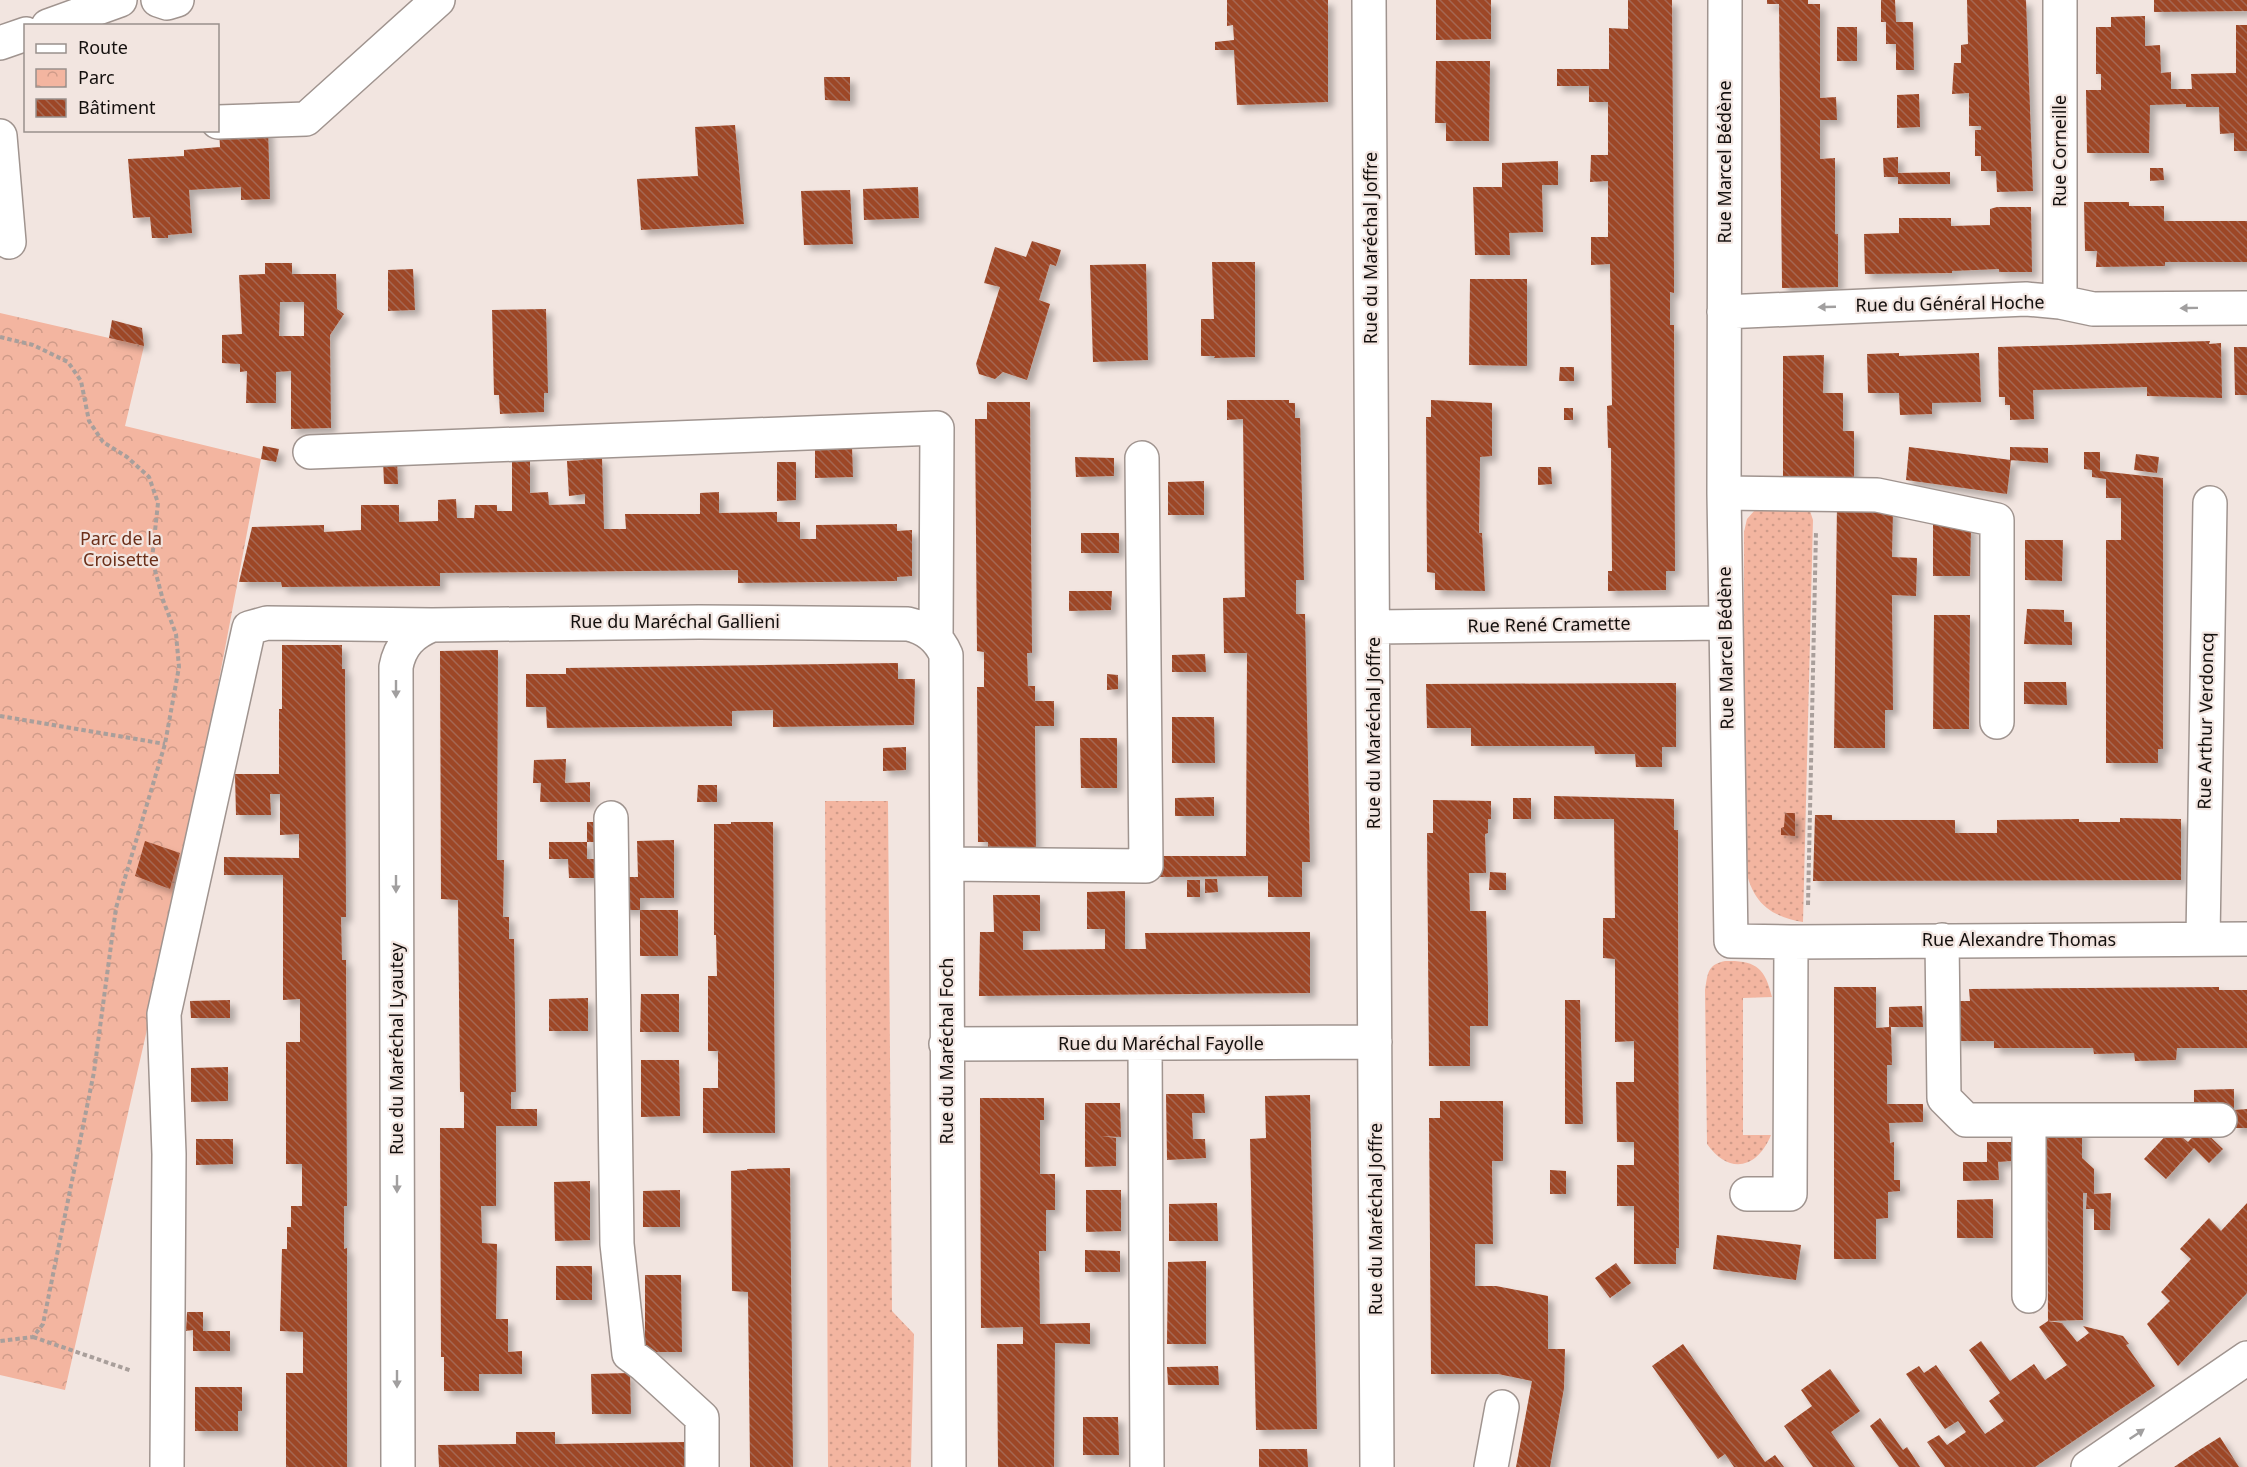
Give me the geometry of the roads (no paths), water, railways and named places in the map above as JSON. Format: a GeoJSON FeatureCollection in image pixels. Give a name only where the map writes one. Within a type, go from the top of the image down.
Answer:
{"type":"FeatureCollection","features":[{"type":"Feature","properties":{"kind":"street"},"geometry":{"type":"LineString","coordinates":[[54,24],[120,0]]}},
{"type":"Feature","properties":{"kind":"street"},"geometry":{"type":"LineString","coordinates":[[158,0],[167,3],[177,0]]}},
{"type":"Feature","properties":{"kind":"street"},"geometry":{"type":"LineString","coordinates":[[219,122],[306,119],[438,0]]}},
{"type":"Feature","properties":{"kind":"street","name":"Rue du Maréchal Joffre"},"geometry":{"type":"LineString","coordinates":[[1369,0],[1377,1467]]}},
{"type":"Feature","properties":{"kind":"street","name":"Rue Marcel Bédène"},"geometry":{"type":"LineString","coordinates":[[1725,0],[1724,493],[1731,941],[1799,942]]}},
{"type":"Feature","properties":{"kind":"street","name":"Rue Corneille"},"geometry":{"type":"LineString","coordinates":[[2060,0],[2060,302]]}},
{"type":"Feature","properties":{"kind":"street"},"geometry":{"type":"LineString","coordinates":[[0,43],[24,35]]}},
{"type":"Feature","properties":{"kind":"street"},"geometry":{"type":"LineString","coordinates":[[0,136],[9,242]]}},
{"type":"Feature","properties":{"kind":"street","name":"Rue du Général Hoche"},"geometry":{"type":"LineString","coordinates":[[1724,312],[2026,299],[2060,302],[2093,309],[2247,308]]}},
{"type":"Feature","properties":{"kind":"street"},"geometry":{"type":"LineString","coordinates":[[310,452],[937,428],[936,639]]}},
{"type":"Feature","properties":{"kind":"street"},"geometry":{"type":"LineString","coordinates":[[947,864],[1146,866],[1142,458]]}},
{"type":"Feature","properties":{"kind":"street"},"geometry":{"type":"LineString","coordinates":[[1724,493],[1877,495],[1997,520],[1997,722]]}},
{"type":"Feature","properties":{"kind":"street","name":"Rue Arthur Verdoncq"},"geometry":{"type":"LineString","coordinates":[[2203,939],[2210,503]]}},
{"type":"Feature","properties":{"kind":"street","name":"Rue du Maréchal Gallieni"},"geometry":{"type":"LineString","coordinates":[[167,1467],[169,1154],[164,1014],[249,628],[267,623],[422,630],[619,622],[896,622],[919,626],[936,639]]}},
{"type":"Feature","properties":{"kind":"street","name":"Rue René Cramette"},"geometry":{"type":"LineString","coordinates":[[1374,627],[1725,623]]}},
{"type":"Feature","properties":{"kind":"street","name":"Rue du Maréchal Lyautey"},"geometry":{"type":"LineString","coordinates":[[398,1467],[396,667],[400,650],[422,630]]}},
{"type":"Feature","properties":{"kind":"street","name":"Rue du Maréchal Foch"},"geometry":{"type":"LineString","coordinates":[[936,639],[946,656],[947,667],[946,1044],[949,1467]]}},
{"type":"Feature","properties":{"kind":"street"},"geometry":{"type":"LineString","coordinates":[[611,818],[617,1244],[629,1354],[702,1418],[702,1467]]}},
{"type":"Feature","properties":{"kind":"street","name":"Rue Alexandre Thomas"},"geometry":{"type":"LineString","coordinates":[[1799,942],[2247,939]]}},
{"type":"Feature","properties":{"kind":"street"},"geometry":{"type":"LineString","coordinates":[[1942,940],[1944,1098],[1966,1120],[2220,1120]]}},
{"type":"Feature","properties":{"kind":"street"},"geometry":{"type":"LineString","coordinates":[[1747,1194],[1790,1194],[1799,942]]}},
{"type":"Feature","properties":{"kind":"street","name":"Rue du Maréchal Fayolle"},"geometry":{"type":"LineString","coordinates":[[946,1044],[1375,1042]]}},
{"type":"Feature","properties":{"kind":"street"},"geometry":{"type":"LineString","coordinates":[[1145,1044],[1147,1467]]}},
{"type":"Feature","properties":{"kind":"street"},"geometry":{"type":"LineString","coordinates":[[2029,1296],[2030,1120]]}},
{"type":"Feature","properties":{"kind":"street"},"geometry":{"type":"LineString","coordinates":[[2088,1467],[2247,1358]]}},
{"type":"Feature","properties":{"kind":"street"},"geometry":{"type":"LineString","coordinates":[[1491,1467],[1502,1407]]}},
{"type":"Feature","properties":{"kind":"park label","name":"Parc de la Croisette"},"geometry":{"type":"Point","coordinates":[121,549]}}]}
